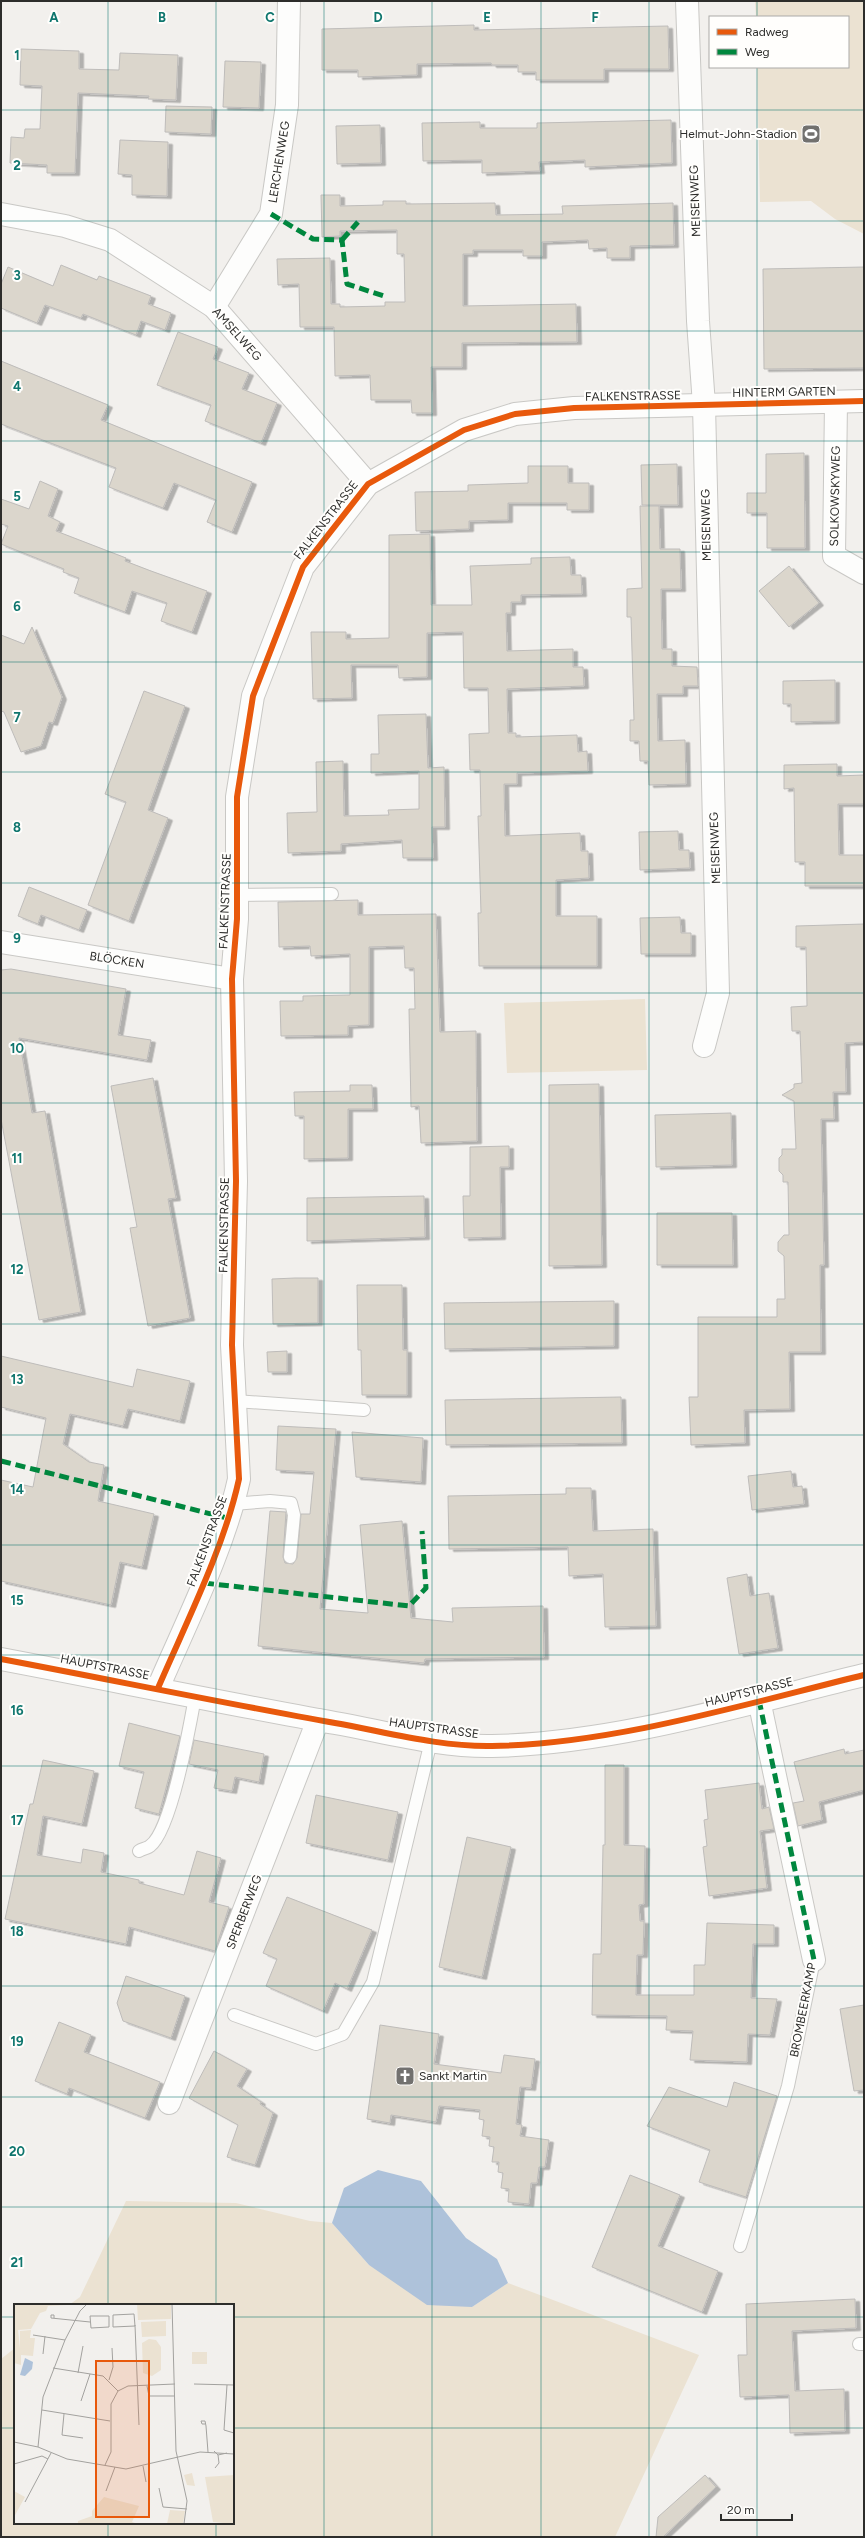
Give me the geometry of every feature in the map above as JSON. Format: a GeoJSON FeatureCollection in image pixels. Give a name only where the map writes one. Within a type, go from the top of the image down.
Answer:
{"type":"FeatureCollection","features":[{"type":"Feature","properties":{"kind":"street","name":"LERCHENWEG"},"geometry":{"type":"LineString","coordinates":[[214,307],[271,214],[288,105],[288,1]]}},
{"type":"Feature","properties":{"kind":"street","name":"MEISENWEG"},"geometry":{"type":"LineString","coordinates":[[688,1],[698,321],[704,405],[718,993],[704,1046]]}},
{"type":"Feature","properties":{"kind":"street","name":"AMSELWEG"},"geometry":{"type":"LineString","coordinates":[[1,214],[64,226],[110,240],[214,307],[368,484]]}},
{"type":"Feature","properties":{"kind":"street","name":"HINTERM GARTEN"},"geometry":{"type":"LineString","coordinates":[[704,405],[864,401]]}},
{"type":"Feature","properties":{"kind":"street","name":"SOLKOWSKYWEG"},"geometry":{"type":"LineString","coordinates":[[836,402],[834,556],[864,573]]}},
{"type":"Feature","properties":{"kind":"street","name":"FALKENSTRASSE"},"geometry":{"type":"LineString","coordinates":[[158,1688],[204,1583],[233,1504],[240,1479],[232,1344],[236,1180],[232,979],[237,895],[237,797],[253,696],[303,567],[368,484],[464,430],[515,414],[574,408],[704,405]]}},
{"type":"Feature","properties":{"kind":"street","name":"BLÖCKEN"},"geometry":{"type":"LineString","coordinates":[[1,942],[232,979]]}},
{"type":"Feature","properties":{"kind":"street","name":"HAUPTSTRASSE"},"geometry":{"type":"LineString","coordinates":[[1,1659],[158,1688],[267,1713],[318,1720],[431,1740],[489,1746],[539,1744],[583,1739],[864,1675]]}},
{"type":"Feature","properties":{"kind":"street","name":"BROMBEERKAMP"},"geometry":{"type":"LineString","coordinates":[[759,1700],[814,1960]]}},
{"type":"Feature","properties":{"kind":"street","name":"SPERBERWEG"},"geometry":{"type":"LineString","coordinates":[[169,2103],[318,1720]]}},
{"type":"Feature","properties":{"kind":"lane"},"geometry":{"type":"LineString","coordinates":[[237,895],[332,894]]}},
{"type":"Feature","properties":{"kind":"lane"},"geometry":{"type":"LineString","coordinates":[[235,1400],[364,1410]]}},
{"type":"Feature","properties":{"kind":"lane"},"geometry":{"type":"LineString","coordinates":[[233,1504],[270,1501],[291,1503],[294,1514],[290,1557]]}},
{"type":"Feature","properties":{"kind":"lane"},"geometry":{"type":"LineString","coordinates":[[139,1850],[151,1846],[167,1819],[188,1734],[195,1697]]}},
{"type":"Feature","properties":{"kind":"lane"},"geometry":{"type":"LineString","coordinates":[[234,2015],[316,2044],[343,2034],[373,1982],[431,1740]]}},
{"type":"Feature","properties":{"kind":"lane","name":"BROMBEERKAMP"},"geometry":{"type":"LineString","coordinates":[[740,2246],[788,2086],[814,1960]]}},
{"type":"Feature","properties":{"kind":"shaded area","name":"Helmut-John-Stadion"},"geometry":{"type":"Polygon","coordinates":[[[755,1],[864,1],[864,234],[835,219],[811,201],[760,202],[757,68],[849,68],[849,16],[756,16],[755,1]]]}},
{"type":"Feature","properties":{"kind":"shaded area"},"geometry":{"type":"Polygon","coordinates":[[[645,999],[647,1070],[507,1073],[504,1003],[645,999]]]}},
{"type":"Feature","properties":{"kind":"shaded area"},"geometry":{"type":"Polygon","coordinates":[[[126,2201],[236,2203],[310,2221],[332,2223],[369,2265],[472,2307],[508,2283],[699,2355],[615,2537],[1,2537],[1,2359],[14,2349],[14,2524],[234,2524],[234,2304],[70,2304],[80,2297],[126,2201]]]}},
{"type":"Feature","properties":{"kind":"water"},"geometry":{"type":"Polygon","coordinates":[[[378,2170],[421,2181],[466,2238],[497,2259],[508,2283],[472,2307],[427,2305],[369,2265],[332,2223],[344,2188],[378,2170]]]}},
{"type":"Feature","properties":{"kind":"building"},"geometry":{"type":"Polygon","coordinates":[[[474,25],[474,30],[668,26],[669,69],[604,69],[604,80],[536,80],[536,72],[518,72],[518,65],[492,65],[491,63],[417,64],[417,75],[358,77],[358,70],[322,70],[322,29],[474,25]]]}},
{"type":"Feature","properties":{"kind":"building"},"geometry":{"type":"Polygon","coordinates":[[[21,49],[79,51],[79,69],[119,70],[120,53],[178,55],[176,100],[148,99],[149,96],[78,93],[75,173],[47,173],[47,165],[10,163],[11,137],[24,138],[25,129],[40,129],[42,86],[20,85],[21,49]]]}},
{"type":"Feature","properties":{"kind":"building"},"geometry":{"type":"Polygon","coordinates":[[[225,61],[261,62],[259,108],[223,107],[225,61]]]}},
{"type":"Feature","properties":{"kind":"building"},"geometry":{"type":"Polygon","coordinates":[[[166,106],[212,107],[211,134],[165,132],[166,106]]]}},
{"type":"Feature","properties":{"kind":"building"},"geometry":{"type":"Polygon","coordinates":[[[671,120],[672,163],[585,167],[585,160],[539,162],[540,171],[482,173],[482,160],[423,161],[422,123],[480,122],[480,128],[537,128],[537,123],[671,120]]]}},
{"type":"Feature","properties":{"kind":"building"},"geometry":{"type":"Polygon","coordinates":[[[380,125],[381,163],[337,164],[336,126],[380,125]]]}},
{"type":"Feature","properties":{"kind":"building"},"geometry":{"type":"Polygon","coordinates":[[[120,140],[168,142],[167,196],[132,195],[132,175],[118,174],[120,140]]]}},
{"type":"Feature","properties":{"kind":"building"},"geometry":{"type":"Polygon","coordinates":[[[321,195],[340,195],[340,206],[383,205],[383,201],[406,201],[406,204],[495,203],[496,215],[563,214],[562,206],[673,203],[674,245],[630,246],[630,258],[607,258],[607,248],[589,249],[588,240],[542,242],[542,256],[523,256],[523,250],[473,250],[473,254],[463,254],[463,306],[576,304],[577,342],[462,343],[462,367],[431,367],[432,413],[412,413],[411,400],[371,400],[370,375],[335,376],[334,327],[300,327],[299,284],[278,285],[277,259],[330,258],[331,304],[340,304],[340,307],[385,306],[385,302],[405,302],[404,254],[397,254],[397,230],[340,231],[340,236],[322,237],[321,195]]]}},
{"type":"Feature","properties":{"kind":"building"},"geometry":{"type":"Polygon","coordinates":[[[61,265],[97,280],[99,276],[151,296],[148,304],[171,313],[165,330],[141,321],[136,335],[83,314],[81,318],[45,305],[37,323],[1,308],[1,284],[8,267],[53,286],[61,265]]]}},
{"type":"Feature","properties":{"kind":"building"},"geometry":{"type":"Polygon","coordinates":[[[864,267],[864,368],[764,369],[763,269],[864,267]]]}},
{"type":"Feature","properties":{"kind":"building"},"geometry":{"type":"Polygon","coordinates":[[[178,332],[218,347],[213,359],[249,373],[242,389],[277,403],[261,443],[205,421],[211,405],[157,385],[178,332]]]}},
{"type":"Feature","properties":{"kind":"building"},"geometry":{"type":"Polygon","coordinates":[[[1,361],[108,405],[101,420],[252,482],[232,532],[207,522],[216,500],[174,483],[163,508],[109,487],[116,468],[1,424],[1,361]]]}},
{"type":"Feature","properties":{"kind":"building"},"geometry":{"type":"Polygon","coordinates":[[[804,453],[805,548],[767,548],[767,513],[747,513],[747,493],[766,493],[766,454],[804,453]]]}},
{"type":"Feature","properties":{"kind":"building"},"geometry":{"type":"Polygon","coordinates":[[[677,464],[678,505],[642,505],[641,465],[677,464]]]}},
{"type":"Feature","properties":{"kind":"building"},"geometry":{"type":"Polygon","coordinates":[[[528,466],[568,466],[568,483],[589,483],[589,510],[567,510],[567,503],[508,503],[508,520],[469,521],[469,529],[416,531],[415,492],[468,491],[468,485],[528,483],[528,466]]]}},
{"type":"Feature","properties":{"kind":"building"},"geometry":{"type":"Polygon","coordinates":[[[40,481],[58,489],[48,516],[60,522],[56,531],[126,558],[125,561],[207,591],[192,632],[161,621],[167,603],[132,591],[125,612],[74,593],[79,578],[63,572],[64,569],[1,544],[8,526],[1,524],[1,499],[29,509],[40,481]]]}},
{"type":"Feature","properties":{"kind":"building"},"geometry":{"type":"Polygon","coordinates":[[[640,506],[659,506],[660,549],[680,549],[681,589],[661,589],[662,649],[672,649],[672,666],[697,667],[698,686],[683,686],[683,694],[657,694],[658,741],[685,740],[686,784],[649,785],[648,761],[640,761],[639,741],[630,741],[630,720],[634,720],[631,617],[627,617],[627,589],[642,588],[640,506]]]}},
{"type":"Feature","properties":{"kind":"building"},"geometry":{"type":"Polygon","coordinates":[[[430,534],[431,605],[472,605],[470,566],[531,564],[531,558],[570,557],[571,575],[581,575],[582,594],[521,595],[521,602],[511,602],[511,613],[506,613],[507,651],[573,649],[573,667],[583,667],[584,686],[507,689],[508,733],[516,733],[516,737],[577,735],[578,752],[587,751],[588,771],[517,773],[517,784],[504,784],[505,836],[580,833],[581,851],[588,851],[589,878],[556,880],[556,916],[597,916],[597,966],[479,966],[478,913],[481,913],[478,816],[481,816],[480,770],[470,770],[469,734],[489,733],[488,688],[464,688],[463,632],[427,633],[427,677],[399,678],[398,665],[351,665],[352,698],[313,699],[311,632],[346,632],[346,639],[389,638],[389,535],[430,534]]]}},
{"type":"Feature","properties":{"kind":"building"},"geometry":{"type":"Polygon","coordinates":[[[789,566],[819,603],[789,627],[759,591],[789,566]]]}},
{"type":"Feature","properties":{"kind":"building"},"geometry":{"type":"Polygon","coordinates":[[[32,627],[62,697],[53,723],[49,722],[41,746],[21,752],[4,712],[1,711],[1,635],[24,644],[32,627]]]}},
{"type":"Feature","properties":{"kind":"building"},"geometry":{"type":"Polygon","coordinates":[[[835,680],[835,721],[791,722],[791,704],[783,704],[783,681],[835,680]]]}},
{"type":"Feature","properties":{"kind":"building"},"geometry":{"type":"Polygon","coordinates":[[[144,691],[185,706],[148,810],[168,818],[129,921],[88,905],[126,802],[105,794],[144,691]]]}},
{"type":"Feature","properties":{"kind":"building"},"geometry":{"type":"Polygon","coordinates":[[[426,714],[428,768],[444,767],[445,827],[432,827],[433,858],[403,858],[402,840],[341,844],[341,851],[288,853],[287,813],[317,812],[316,762],[343,761],[344,816],[389,815],[388,810],[419,809],[419,771],[371,773],[371,754],[379,754],[378,715],[426,714]]]}},
{"type":"Feature","properties":{"kind":"building"},"geometry":{"type":"Polygon","coordinates":[[[837,764],[837,776],[864,775],[864,804],[838,804],[839,855],[864,855],[864,886],[805,886],[805,862],[795,862],[794,788],[784,789],[784,765],[837,764]]]}},
{"type":"Feature","properties":{"kind":"building"},"geometry":{"type":"Polygon","coordinates":[[[678,831],[679,850],[689,850],[690,868],[640,870],[639,832],[678,831]]]}},
{"type":"Feature","properties":{"kind":"building"},"geometry":{"type":"Polygon","coordinates":[[[29,887],[87,910],[79,930],[41,915],[38,924],[18,916],[29,887]]]}},
{"type":"Feature","properties":{"kind":"building"},"geometry":{"type":"Polygon","coordinates":[[[358,900],[358,915],[436,914],[440,1032],[476,1031],[477,1141],[421,1143],[419,1106],[411,1107],[409,1009],[415,1009],[414,968],[405,968],[404,946],[369,947],[369,1025],[348,1026],[348,1035],[281,1036],[280,1001],[303,1001],[303,996],[350,995],[350,954],[311,956],[310,946],[279,947],[278,902],[358,900]]]}},
{"type":"Feature","properties":{"kind":"building"},"geometry":{"type":"Polygon","coordinates":[[[680,917],[681,933],[691,933],[691,954],[641,954],[640,918],[680,917]]]}},
{"type":"Feature","properties":{"kind":"building"},"geometry":{"type":"Polygon","coordinates":[[[864,924],[864,1042],[845,1043],[846,1092],[833,1092],[834,1119],[821,1119],[824,1265],[820,1265],[821,1352],[789,1352],[790,1409],[744,1410],[745,1443],[691,1445],[689,1397],[698,1397],[698,1317],[777,1317],[777,1299],[785,1299],[784,1256],[778,1251],[778,1242],[784,1235],[789,1235],[788,1182],[783,1182],[783,1175],[779,1171],[779,1158],[782,1155],[782,1149],[796,1149],[794,1101],[782,1095],[794,1088],[794,1084],[802,1083],[800,1031],[792,1031],[791,1007],[807,1006],[806,947],[796,947],[796,926],[864,924]]]}},
{"type":"Feature","properties":{"kind":"building"},"geometry":{"type":"Polygon","coordinates":[[[11,969],[126,989],[118,1035],[151,1040],[147,1060],[19,1038],[32,1113],[45,1111],[81,1312],[39,1320],[1,1119],[1,970],[11,969]]]}},
{"type":"Feature","properties":{"kind":"building"},"geometry":{"type":"Polygon","coordinates":[[[153,1078],[176,1198],[168,1199],[190,1318],[148,1326],[130,1228],[137,1227],[111,1086],[153,1078]]]}},
{"type":"Feature","properties":{"kind":"building"},"geometry":{"type":"Polygon","coordinates":[[[599,1084],[602,1265],[549,1266],[549,1085],[599,1084]]]}},
{"type":"Feature","properties":{"kind":"building"},"geometry":{"type":"Polygon","coordinates":[[[350,1085],[372,1085],[373,1109],[348,1109],[348,1158],[304,1159],[304,1116],[295,1116],[294,1092],[350,1091],[350,1085]]]}},
{"type":"Feature","properties":{"kind":"building"},"geometry":{"type":"Polygon","coordinates":[[[731,1113],[732,1165],[656,1167],[655,1115],[731,1113]]]}},
{"type":"Feature","properties":{"kind":"building"},"geometry":{"type":"Polygon","coordinates":[[[509,1146],[509,1167],[500,1167],[501,1237],[464,1238],[463,1196],[470,1196],[470,1147],[509,1146]]]}},
{"type":"Feature","properties":{"kind":"building"},"geometry":{"type":"Polygon","coordinates":[[[424,1196],[425,1237],[307,1241],[307,1198],[424,1196]]]}},
{"type":"Feature","properties":{"kind":"building"},"geometry":{"type":"Polygon","coordinates":[[[657,1213],[732,1213],[733,1265],[657,1265],[657,1213]]]}},
{"type":"Feature","properties":{"kind":"building"},"geometry":{"type":"Polygon","coordinates":[[[318,1278],[318,1323],[273,1324],[272,1279],[318,1278]]]}},
{"type":"Feature","properties":{"kind":"building"},"geometry":{"type":"Polygon","coordinates":[[[357,1285],[402,1285],[403,1350],[407,1350],[407,1395],[362,1395],[361,1350],[358,1350],[357,1285]]]}},
{"type":"Feature","properties":{"kind":"building"},"geometry":{"type":"Polygon","coordinates":[[[614,1301],[614,1346],[445,1349],[444,1303],[614,1301]]]}},
{"type":"Feature","properties":{"kind":"building"},"geometry":{"type":"Polygon","coordinates":[[[287,1351],[287,1372],[268,1372],[267,1352],[287,1351]]]}},
{"type":"Feature","properties":{"kind":"building"},"geometry":{"type":"Polygon","coordinates":[[[1,1356],[133,1387],[137,1369],[190,1381],[180,1421],[128,1409],[123,1426],[70,1414],[63,1444],[89,1462],[104,1465],[98,1501],[154,1514],[142,1567],[120,1562],[111,1605],[1,1581],[1,1480],[33,1487],[46,1418],[1,1407],[1,1356]]]}},
{"type":"Feature","properties":{"kind":"building"},"geometry":{"type":"Polygon","coordinates":[[[621,1397],[622,1443],[446,1445],[445,1400],[621,1397]]]}},
{"type":"Feature","properties":{"kind":"building"},"geometry":{"type":"Polygon","coordinates":[[[278,1426],[336,1429],[320,1609],[368,1613],[360,1525],[402,1521],[411,1618],[453,1622],[452,1608],[543,1606],[544,1657],[425,1659],[424,1663],[258,1646],[270,1511],[286,1512],[283,1557],[285,1563],[293,1564],[297,1558],[301,1514],[310,1514],[314,1472],[276,1470],[278,1426]]]}},
{"type":"Feature","properties":{"kind":"building"},"geometry":{"type":"Polygon","coordinates":[[[352,1432],[423,1438],[421,1482],[356,1477],[352,1432]]]}},
{"type":"Feature","properties":{"kind":"building"},"geometry":{"type":"Polygon","coordinates":[[[791,1471],[793,1487],[802,1486],[804,1504],[752,1510],[748,1476],[791,1471]]]}},
{"type":"Feature","properties":{"kind":"building"},"geometry":{"type":"Polygon","coordinates":[[[566,1488],[591,1488],[593,1531],[653,1529],[656,1626],[605,1627],[603,1574],[569,1576],[568,1547],[449,1549],[448,1496],[566,1494],[566,1488]]]}},
{"type":"Feature","properties":{"kind":"building"},"geometry":{"type":"Polygon","coordinates":[[[747,1574],[750,1596],[769,1593],[778,1648],[739,1654],[727,1578],[747,1574]]]}},
{"type":"Feature","properties":{"kind":"building"},"geometry":{"type":"Polygon","coordinates":[[[129,1723],[180,1736],[159,1814],[135,1808],[144,1772],[119,1766],[129,1723]]]}},
{"type":"Feature","properties":{"kind":"building"},"geometry":{"type":"Polygon","coordinates":[[[194,1740],[264,1754],[259,1782],[235,1777],[232,1791],[214,1788],[218,1770],[189,1764],[194,1740]]]}},
{"type":"Feature","properties":{"kind":"building"},"geometry":{"type":"Polygon","coordinates":[[[844,1749],[845,1754],[864,1750],[864,1790],[819,1802],[822,1820],[798,1826],[793,1803],[804,1801],[794,1762],[844,1749]]]}},
{"type":"Feature","properties":{"kind":"building"},"geometry":{"type":"Polygon","coordinates":[[[43,1760],[94,1771],[82,1824],[43,1816],[37,1855],[81,1863],[83,1849],[104,1853],[101,1872],[139,1880],[139,1883],[184,1895],[197,1851],[221,1858],[209,1902],[229,1907],[215,1951],[129,1927],[126,1944],[5,1919],[30,1804],[33,1804],[43,1760]]]}},
{"type":"Feature","properties":{"kind":"building"},"geometry":{"type":"Polygon","coordinates":[[[605,1765],[624,1765],[624,1845],[645,1846],[644,1904],[639,1905],[640,1921],[644,1921],[643,1955],[637,1955],[636,1995],[694,1995],[694,1965],[705,1965],[707,1923],[774,1925],[774,1944],[753,1944],[751,1998],[777,1999],[770,2035],[748,2034],[747,2062],[690,2060],[693,2031],[666,2030],[667,2016],[592,2015],[593,1954],[601,1954],[603,1845],[605,1845],[605,1765]]]}},
{"type":"Feature","properties":{"kind":"building"},"geometry":{"type":"Polygon","coordinates":[[[759,1783],[762,1809],[769,1807],[774,1829],[760,1831],[767,1888],[709,1896],[703,1847],[707,1846],[704,1820],[708,1819],[705,1790],[759,1783]]]}},
{"type":"Feature","properties":{"kind":"building"},"geometry":{"type":"Polygon","coordinates":[[[316,1795],[398,1812],[388,1860],[306,1843],[316,1795]]]}},
{"type":"Feature","properties":{"kind":"building"},"geometry":{"type":"Polygon","coordinates":[[[467,1837],[511,1847],[482,1977],[439,1967],[467,1837]]]}},
{"type":"Feature","properties":{"kind":"building"},"geometry":{"type":"Polygon","coordinates":[[[287,1897],[372,1930],[347,1989],[335,1983],[323,2011],[266,1986],[277,1959],[263,1953],[287,1897]]]}},
{"type":"Feature","properties":{"kind":"building"},"geometry":{"type":"Polygon","coordinates":[[[126,1976],[185,1996],[171,2038],[123,2021],[117,2003],[126,1976]]]}},
{"type":"Feature","properties":{"kind":"building"},"geometry":{"type":"Polygon","coordinates":[[[864,2005],[864,2090],[854,2091],[840,2009],[864,2005]]]}},
{"type":"Feature","properties":{"kind":"building"},"geometry":{"type":"Polygon","coordinates":[[[59,2022],[91,2035],[84,2052],[160,2082],[145,2118],[69,2088],[67,2094],[35,2081],[59,2022]]]}},
{"type":"Feature","properties":{"kind":"building"},"geometry":{"type":"Polygon","coordinates":[[[380,2025],[439,2034],[434,2064],[501,2073],[504,2055],[535,2059],[531,2088],[520,2087],[516,2124],[522,2125],[520,2136],[549,2140],[545,2167],[539,2167],[537,2183],[531,2183],[529,2204],[508,2202],[509,2189],[501,2188],[503,2173],[498,2172],[499,2162],[492,2162],[494,2147],[489,2146],[490,2137],[482,2136],[484,2120],[479,2119],[480,2110],[439,2106],[436,2122],[391,2115],[390,2123],[367,2119],[380,2025]]]}},
{"type":"Feature","properties":{"kind":"building"},"geometry":{"type":"Polygon","coordinates":[[[214,2051],[247,2069],[237,2086],[261,2102],[260,2104],[273,2113],[255,2165],[227,2157],[238,2125],[189,2098],[214,2051]]]}},
{"type":"Feature","properties":{"kind":"building"},"geometry":{"type":"Polygon","coordinates":[[[734,2082],[777,2096],[746,2197],[699,2182],[710,2150],[647,2126],[669,2087],[727,2107],[734,2082]]]}},
{"type":"Feature","properties":{"kind":"building"},"geometry":{"type":"Polygon","coordinates":[[[630,2175],[680,2195],[658,2246],[718,2271],[702,2312],[592,2267],[630,2175]]]}},
{"type":"Feature","properties":{"kind":"building"},"geometry":{"type":"Polygon","coordinates":[[[855,2299],[856,2328],[792,2331],[795,2391],[844,2389],[845,2431],[790,2433],[789,2395],[740,2397],[738,2355],[747,2355],[746,2304],[855,2299]]]}},
{"type":"Feature","properties":{"kind":"building"},"geometry":{"type":"Polygon","coordinates":[[[705,2475],[716,2487],[663,2537],[656,2537],[658,2517],[705,2475]]]}},
{"type":"Feature","properties":{"kind":"marked path"},"geometry":{"type":"LineString","coordinates":[[271,214],[313,239],[342,240],[347,284],[384,296]]}},
{"type":"Feature","properties":{"kind":"marked path"},"geometry":{"type":"LineString","coordinates":[[342,240],[358,222]]}},
{"type":"Feature","properties":{"kind":"marked path"},"geometry":{"type":"LineString","coordinates":[[1,1461],[227,1518]]}},
{"type":"Feature","properties":{"kind":"marked path"},"geometry":{"type":"LineString","coordinates":[[204,1583],[409,1606],[426,1588],[422,1531]]}},
{"type":"Feature","properties":{"kind":"marked path"},"geometry":{"type":"LineString","coordinates":[[759,1700],[814,1960]]}},
{"type":"Feature","properties":{"kind":"cycle path"},"geometry":{"type":"LineString","coordinates":[[158,1688],[214,1558],[224,1532],[239,1479],[232,1345],[236,1181],[232,979],[237,919],[237,797],[253,696],[303,567],[368,484],[464,430],[515,414],[574,408],[864,401]]}},
{"type":"Feature","properties":{"kind":"cycle path"},"geometry":{"type":"LineString","coordinates":[[1,1659],[433,1742],[472,1746],[538,1744],[632,1730],[726,1710],[864,1675]]}},
{"type":"Feature","properties":{"kind":"place","name":"Helmut-John-Stadion"},"geometry":{"type":"Point","coordinates":[811,134]}},
{"type":"Feature","properties":{"kind":"place","name":"Sankt Martin"},"geometry":{"type":"Point","coordinates":[405,2076]}}]}
